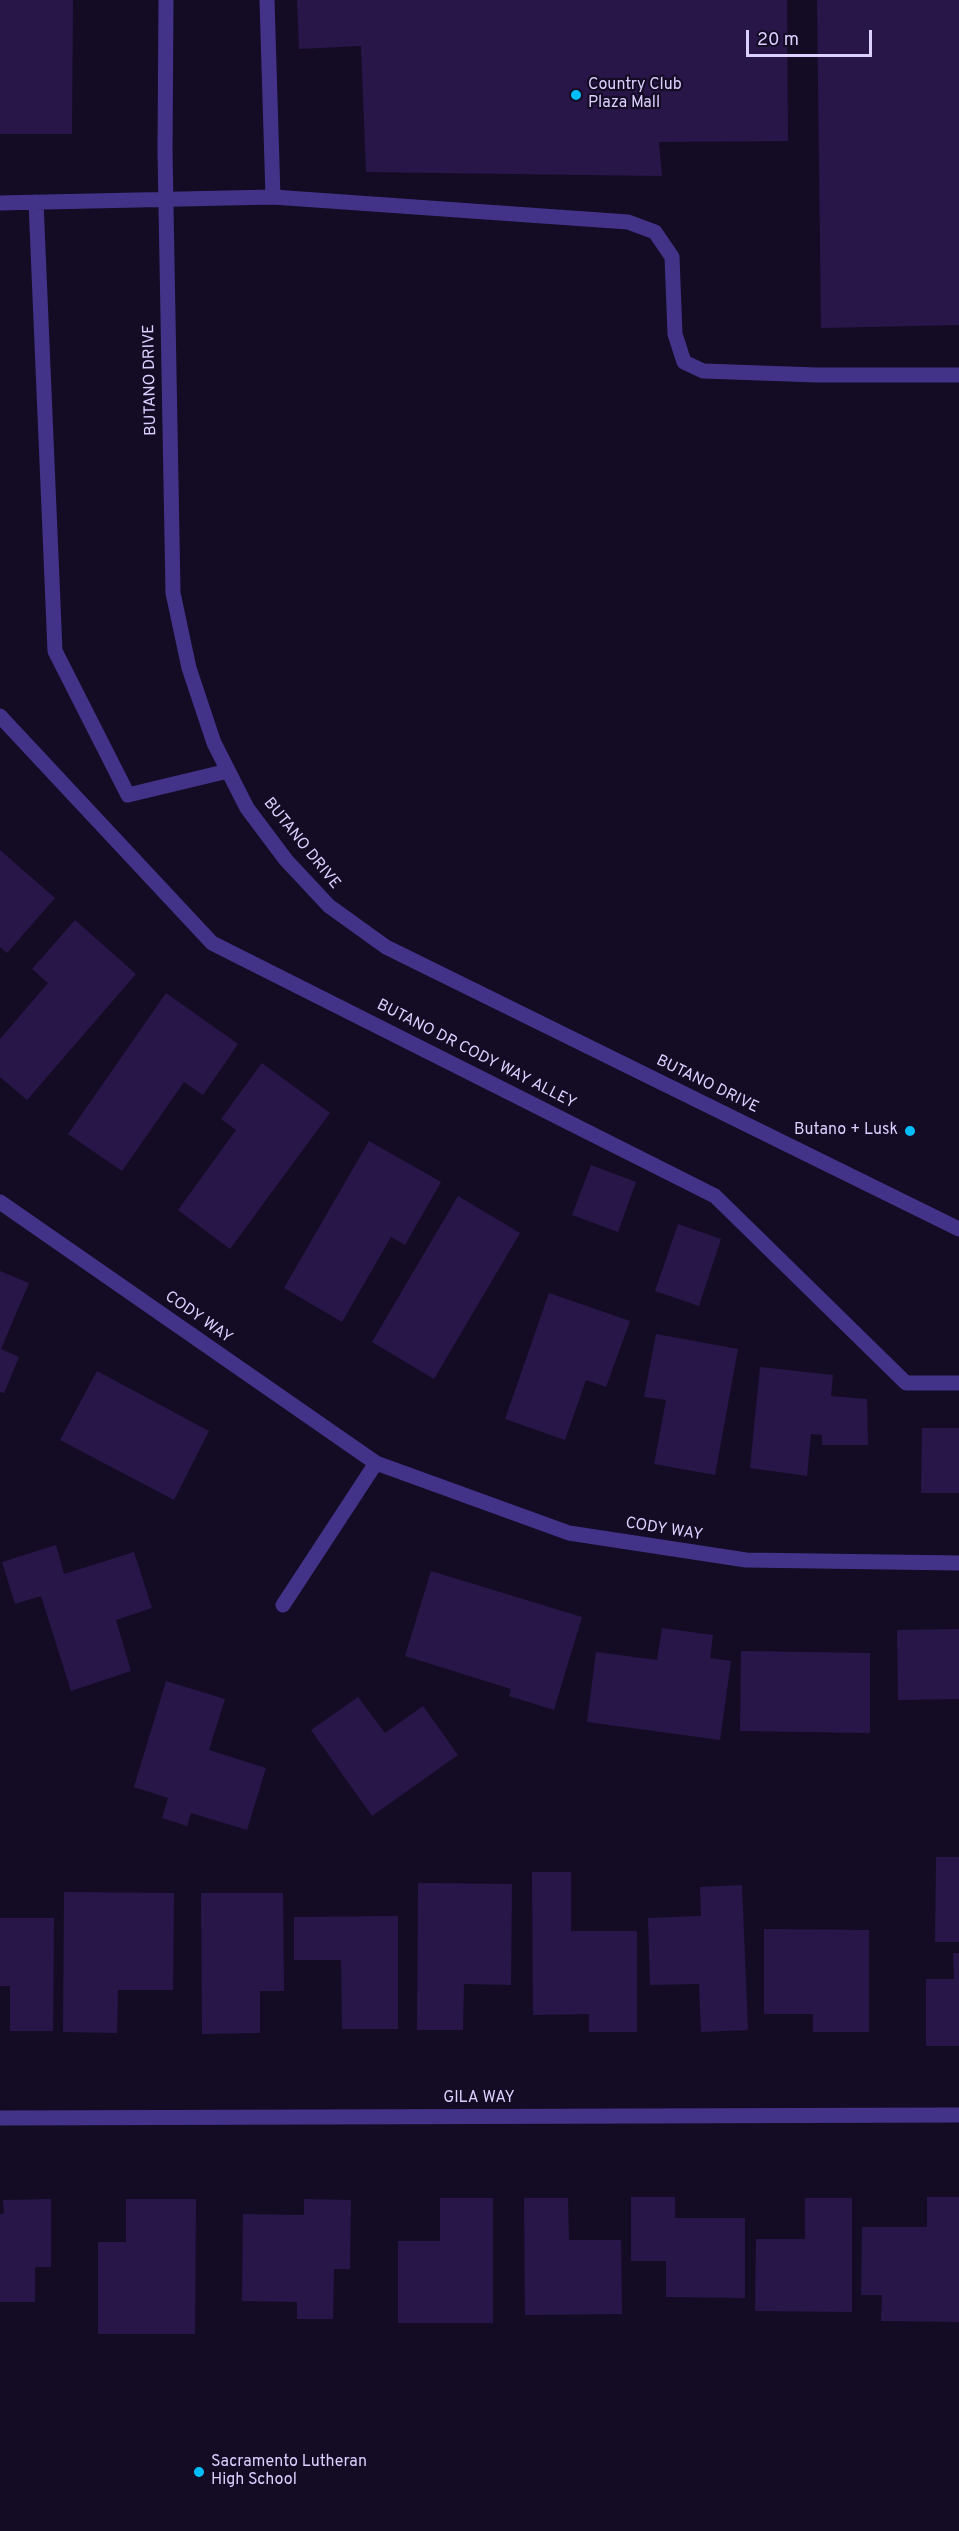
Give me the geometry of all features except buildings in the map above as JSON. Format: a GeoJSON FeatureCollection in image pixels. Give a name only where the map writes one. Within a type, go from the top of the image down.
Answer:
{"type":"FeatureCollection","features":[{"type":"Feature","properties":{"kind":"street","name":"BUTANO DRIVE"},"geometry":{"type":"LineString","coordinates":[[166,0],[166,198],[173,593],[189,668],[213,743],[248,808],[286,860],[329,906],[386,947],[959,1229]]}},
{"type":"Feature","properties":{"kind":"street"},"geometry":{"type":"LineString","coordinates":[[267,0],[273,197]]}},
{"type":"Feature","properties":{"kind":"street"},"geometry":{"type":"LineString","coordinates":[[0,203],[273,197],[628,222],[656,232],[672,257],[675,334],[684,362],[703,371],[817,375],[959,375]]}},
{"type":"Feature","properties":{"kind":"street"},"geometry":{"type":"LineString","coordinates":[[36,202],[55,651],[128,795],[228,771]]}},
{"type":"Feature","properties":{"kind":"street","name":"BUTANO DR CODY WAY ALLEY"},"geometry":{"type":"LineString","coordinates":[[0,716],[212,943],[715,1196],[906,1383],[959,1383]]}},
{"type":"Feature","properties":{"kind":"street","name":"CODY WAY"},"geometry":{"type":"LineString","coordinates":[[0,1202],[376,1463],[569,1533],[746,1560],[959,1563]]}},
{"type":"Feature","properties":{"kind":"street"},"geometry":{"type":"LineString","coordinates":[[283,1605],[376,1463]]}},
{"type":"Feature","properties":{"kind":"street","name":"GILA WAY"},"geometry":{"type":"LineString","coordinates":[[0,2118],[959,2115]]}},
{"type":"Feature","properties":{"kind":"place","name":"Country Club Plaza Mall"},"geometry":{"type":"Point","coordinates":[576,95]}},
{"type":"Feature","properties":{"kind":"place","name":"Butano + Lusk"},"geometry":{"type":"Point","coordinates":[910,1131]}},
{"type":"Feature","properties":{"kind":"place","name":"Sacramento Lutheran High School"},"geometry":{"type":"Point","coordinates":[199,2472]}}]}
